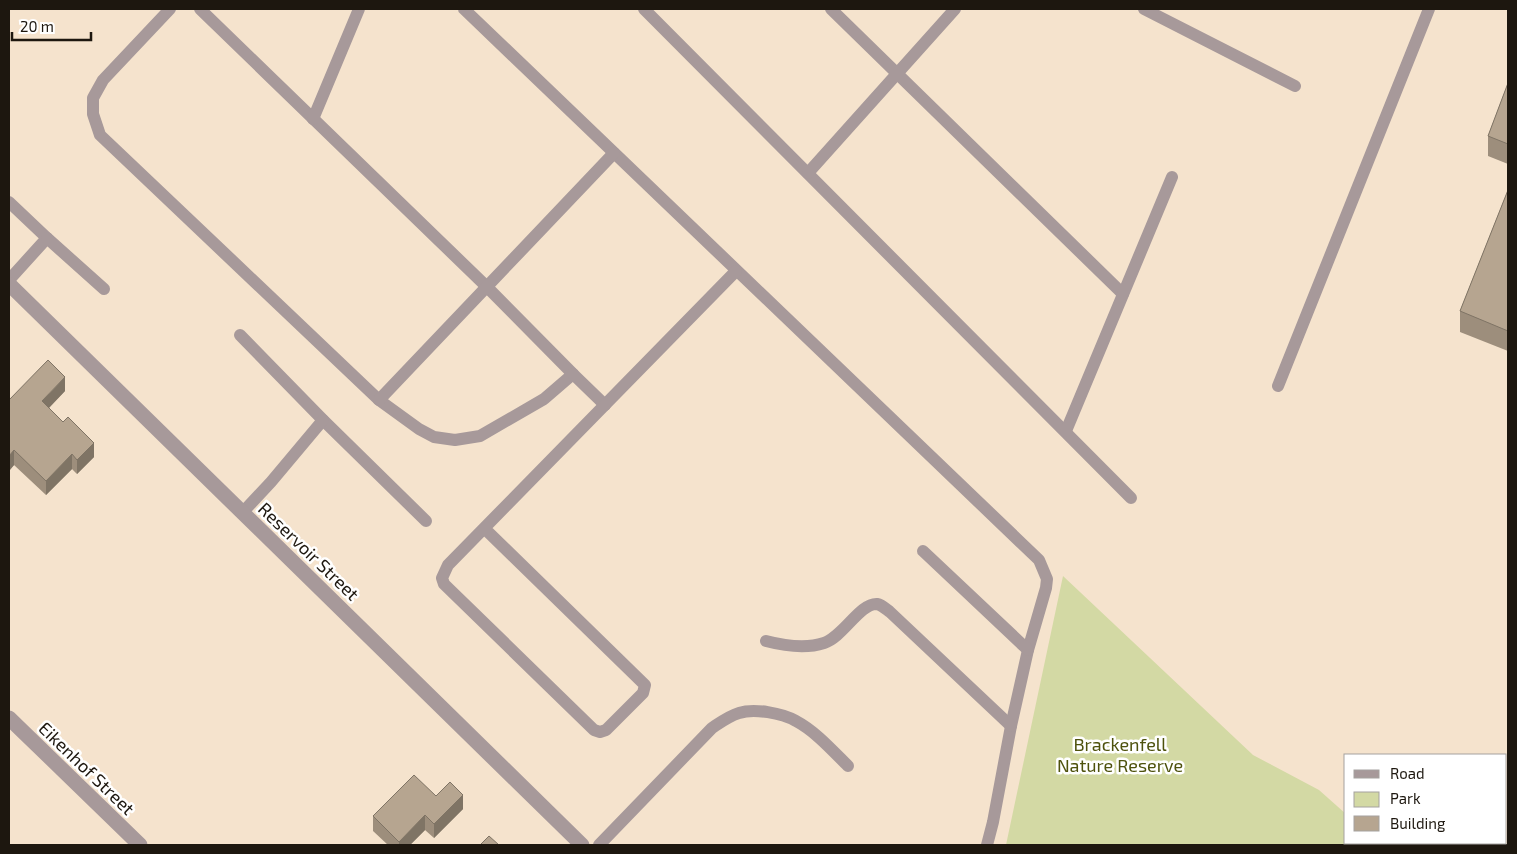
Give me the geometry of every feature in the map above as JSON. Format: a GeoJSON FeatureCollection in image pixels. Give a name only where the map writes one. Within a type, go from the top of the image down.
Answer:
{"type":"FeatureCollection","features":[{"type":"Feature","properties":{"kind":"street","name":"Reservoir Street"},"geometry":{"type":"LineString","coordinates":[[9,284],[582,845]]}},
{"type":"Feature","properties":{"kind":"street","name":"Eikenhof Street"},"geometry":{"type":"LineString","coordinates":[[9,718],[140,845]]}},
{"type":"Feature","properties":{"kind":"lane"},"geometry":{"type":"LineString","coordinates":[[170,9],[103,80],[93,98],[93,114],[100,135],[379,400],[419,429],[434,437],[455,440],[480,436],[544,399],[573,374]]}},
{"type":"Feature","properties":{"kind":"lane"},"geometry":{"type":"LineString","coordinates":[[200,9],[606,405]]}},
{"type":"Feature","properties":{"kind":"lane"},"geometry":{"type":"LineString","coordinates":[[313,119],[359,9]]}},
{"type":"Feature","properties":{"kind":"lane"},"geometry":{"type":"LineString","coordinates":[[464,9],[1039,560],[1047,579],[1046,588],[1028,650],[1011,726],[993,822],[986,845]]}},
{"type":"Feature","properties":{"kind":"lane"},"geometry":{"type":"LineString","coordinates":[[644,9],[1131,498]]}},
{"type":"Feature","properties":{"kind":"lane"},"geometry":{"type":"LineString","coordinates":[[831,9],[1123,294]]}},
{"type":"Feature","properties":{"kind":"lane"},"geometry":{"type":"LineString","coordinates":[[808,173],[955,9]]}},
{"type":"Feature","properties":{"kind":"lane"},"geometry":{"type":"LineString","coordinates":[[1144,9],[1295,86]]}},
{"type":"Feature","properties":{"kind":"lane"},"geometry":{"type":"LineString","coordinates":[[1278,386],[1429,9]]}},
{"type":"Feature","properties":{"kind":"lane"},"geometry":{"type":"LineString","coordinates":[[379,400],[614,153]]}},
{"type":"Feature","properties":{"kind":"lane"},"geometry":{"type":"LineString","coordinates":[[1066,432],[1172,177]]}},
{"type":"Feature","properties":{"kind":"lane"},"geometry":{"type":"LineString","coordinates":[[9,202],[104,289]]}},
{"type":"Feature","properties":{"kind":"lane"},"geometry":{"type":"LineString","coordinates":[[9,280],[47,238]]}},
{"type":"Feature","properties":{"kind":"lane"},"geometry":{"type":"LineString","coordinates":[[485,529],[645,685],[643,693],[606,730],[600,732],[594,730],[444,584],[442,578],[448,565],[736,271]]}},
{"type":"Feature","properties":{"kind":"lane"},"geometry":{"type":"LineString","coordinates":[[240,335],[426,521]]}},
{"type":"Feature","properties":{"kind":"lane"},"geometry":{"type":"LineString","coordinates":[[242,513],[271,482],[323,420]]}},
{"type":"Feature","properties":{"kind":"lane"},"geometry":{"type":"LineString","coordinates":[[923,551],[1028,650]]}},
{"type":"Feature","properties":{"kind":"lane"},"geometry":{"type":"LineString","coordinates":[[766,641],[785,646],[824,643],[834,638],[864,608],[876,604],[882,606],[1011,726]]}},
{"type":"Feature","properties":{"kind":"lane"},"geometry":{"type":"LineString","coordinates":[[599,845],[712,728],[727,718],[742,712],[762,711],[795,720],[825,743],[848,766]]}},
{"type":"Feature","properties":{"kind":"green space","name":"Brackenfell Nature Reserve"},"geometry":{"type":"Polygon","coordinates":[[[1063,576],[1253,755],[1319,790],[1344,812],[1344,844],[1380,845],[1006,845],[1063,576]]]}},
{"type":"Feature","properties":{"kind":"building"},"geometry":{"type":"Polygon","coordinates":[[[1508,83],[1508,144],[1488,136],[1508,83]]]}},
{"type":"Feature","properties":{"kind":"building"},"geometry":{"type":"Polygon","coordinates":[[[1508,190],[1508,331],[1460,311],[1508,190]]]}},
{"type":"Feature","properties":{"kind":"building"},"geometry":{"type":"Polygon","coordinates":[[[48,360],[65,377],[42,401],[63,422],[68,417],[94,443],[77,460],[72,454],[46,481],[14,450],[9,456],[9,400],[48,360]]]}},
{"type":"Feature","properties":{"kind":"building"},"geometry":{"type":"Polygon","coordinates":[[[414,775],[436,796],[450,782],[463,795],[434,824],[425,815],[399,842],[373,816],[414,775]]]}},
{"type":"Feature","properties":{"kind":"building"},"geometry":{"type":"Polygon","coordinates":[[[489,836],[499,845],[480,845],[489,836]]]}}]}
